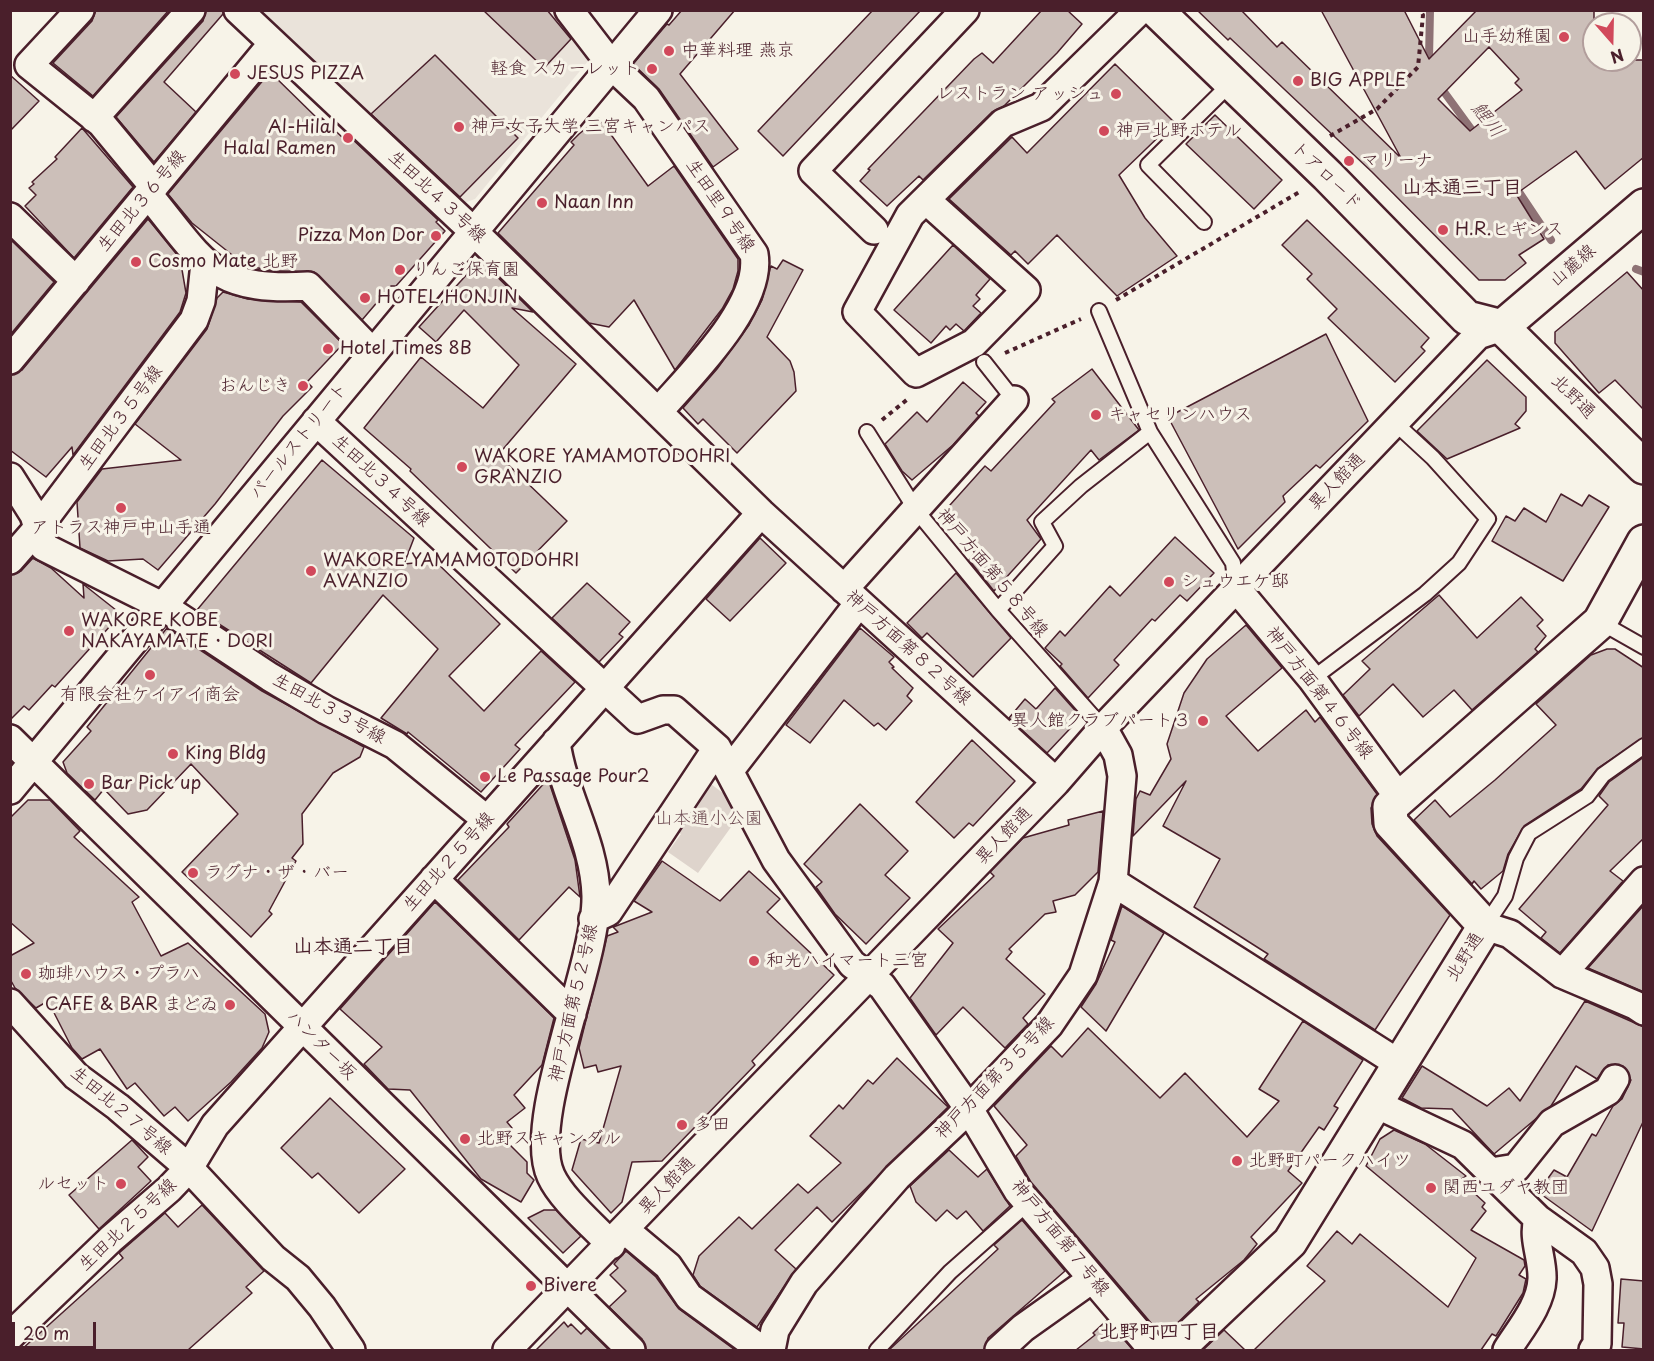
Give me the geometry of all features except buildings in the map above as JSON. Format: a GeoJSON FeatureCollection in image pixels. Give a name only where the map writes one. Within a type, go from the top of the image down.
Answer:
{"type":"FeatureCollection","features":[{"type":"Feature","properties":{"kind":"main road","name":"トアロード"},"geometry":{"type":"LineString","coordinates":[[1156,10],[1299,149],[1467,318],[1502,327]]}},
{"type":"Feature","properties":{"kind":"main road","name":"山麓線"},"geometry":{"type":"LineString","coordinates":[[1502,327],[1644,206]]}},
{"type":"Feature","properties":{"kind":"main road","name":"北野通"},"geometry":{"type":"LineString","coordinates":[[1502,327],[1637,452]]}},
{"type":"Feature","properties":{"kind":"main road"},"geometry":{"type":"LineString","coordinates":[[1400,800],[1600,621],[1644,542]]}},
{"type":"Feature","properties":{"kind":"main road","name":"北野通"},"geometry":{"type":"LineString","coordinates":[[1176,1350],[1290,1242],[1376,1104],[1398,1063],[1485,926],[1391,823],[1390,807],[1400,800]]}},
{"type":"Feature","properties":{"kind":"street"},"geometry":{"type":"LineString","coordinates":[[80,10],[29,65],[94,118],[205,263],[231,280],[272,288],[308,286],[372,352]]}},
{"type":"Feature","properties":{"kind":"street"},"geometry":{"type":"LineString","coordinates":[[94,118],[192,10]]}},
{"type":"Feature","properties":{"kind":"street","name":"生田北４３号線"},"geometry":{"type":"LineString","coordinates":[[238,10],[473,231],[761,513]]}},
{"type":"Feature","properties":{"kind":"street","name":"生田里９号線"},"geometry":{"type":"LineString","coordinates":[[569,10],[612,66],[646,98],[754,254],[756,266],[746,298],[716,343],[658,412]]}},
{"type":"Feature","properties":{"kind":"street","name":"パールストリート"},"geometry":{"type":"LineString","coordinates":[[10,790],[658,10]]}},
{"type":"Feature","properties":{"kind":"street"},"geometry":{"type":"LineString","coordinates":[[874,230],[813,171],[965,10]]}},
{"type":"Feature","properties":{"kind":"street"},"geometry":{"type":"LineString","coordinates":[[926,200],[1026,290],[974,344],[916,373],[857,312],[910,215],[1003,123],[1041,107],[1140,10]]}},
{"type":"Feature","properties":{"kind":"street","name":"生田北３６号線"},"geometry":{"type":"LineString","coordinates":[[10,360],[273,43]]}},
{"type":"Feature","properties":{"kind":"street"},"geometry":{"type":"LineString","coordinates":[[10,217],[76,281]]}},
{"type":"Feature","properties":{"kind":"street","name":"生田北３５号線"},"geometry":{"type":"LineString","coordinates":[[10,560],[37,529],[195,320],[201,301],[205,263]]}},
{"type":"Feature","properties":{"kind":"street","name":"異人館通"},"geometry":{"type":"LineString","coordinates":[[507,1350],[568,1290],[1056,782],[1103,728],[1478,335],[1502,327]]}},
{"type":"Feature","properties":{"kind":"street"},"geometry":{"type":"LineString","coordinates":[[593,919],[608,912],[916,510],[1014,400]]}},
{"type":"Feature","properties":{"kind":"street","name":"生田北３４号線"},"geometry":{"type":"LineString","coordinates":[[316,421],[638,718],[663,710],[674,710],[723,759]]}},
{"type":"Feature","properties":{"kind":"street","name":"生田北３３号線"},"geometry":{"type":"LineString","coordinates":[[10,477],[34,516],[44,547],[164,607],[279,683],[326,711],[395,745],[487,820]]}},
{"type":"Feature","properties":{"kind":"street","name":"神戸方面第８２号線"},"geometry":{"type":"LineString","coordinates":[[761,513],[1056,782]]}},
{"type":"Feature","properties":{"kind":"street","name":"生田北２５号線"},"geometry":{"type":"LineString","coordinates":[[11,1336],[111,1239],[169,1189],[189,1168],[215,1125],[761,513]]}},
{"type":"Feature","properties":{"kind":"street","name":"神戸方面第４６号線"},"geometry":{"type":"LineString","coordinates":[[1236,588],[1312,679],[1400,800]]}},
{"type":"Feature","properties":{"kind":"street","name":"神戸方面第３５号線"},"geometry":{"type":"LineString","coordinates":[[771,1350],[775,1330],[804,1283],[897,1177],[969,1109],[1049,1025],[1083,975],[1113,882],[1122,776],[1118,755],[1103,728]]}},
{"type":"Feature","properties":{"kind":"street","name":"ハンター坂"},"geometry":{"type":"LineString","coordinates":[[10,739],[631,1350]]}},
{"type":"Feature","properties":{"kind":"street","name":"神戸方面第５２号線"},"geometry":{"type":"LineString","coordinates":[[556,742],[559,763],[585,838],[596,895],[593,919],[548,1119],[546,1159],[551,1177],[564,1195],[618,1238],[668,1266],[688,1297],[762,1350]]}},
{"type":"Feature","properties":{"kind":"street","name":"神戸方面第７号線"},"geometry":{"type":"LineString","coordinates":[[723,759],[776,860],[852,964],[882,986],[969,1109],[1028,1203],[1153,1350]]}},
{"type":"Feature","properties":{"kind":"street"},"geometry":{"type":"LineString","coordinates":[[434,879],[572,1014]]}},
{"type":"Feature","properties":{"kind":"street"},"geometry":{"type":"LineString","coordinates":[[1562,974],[1644,881]]}},
{"type":"Feature","properties":{"kind":"street"},"geometry":{"type":"LineString","coordinates":[[1113,882],[1398,1063]]}},
{"type":"Feature","properties":{"kind":"street"},"geometry":{"type":"LineString","coordinates":[[1485,926],[1510,934],[1562,974],[1644,1011]]}},
{"type":"Feature","properties":{"kind":"street","name":"生田北２７号線"},"geometry":{"type":"LineString","coordinates":[[10,1003],[76,1076],[118,1107],[189,1168],[273,1258],[298,1278],[322,1306],[351,1350]]}},
{"type":"Feature","properties":{"kind":"street"},"geometry":{"type":"LineString","coordinates":[[1491,1172],[1516,1168],[1552,1123],[1608,1091],[1615,1079]]}},
{"type":"Feature","properties":{"kind":"street"},"geometry":{"type":"LineString","coordinates":[[1376,1104],[1463,1145],[1538,1219],[1584,1252],[1595,1268],[1598,1284],[1597,1344],[1593,1350]]}},
{"type":"Feature","properties":{"kind":"street"},"geometry":{"type":"LineString","coordinates":[[1508,1350],[1539,1297],[1542,1280],[1535,1228],[1538,1219]]}},
{"type":"Feature","properties":{"kind":"street"},"geometry":{"type":"LineString","coordinates":[[999,1350],[1023,1328],[1092,1279]]}},
{"type":"Feature","properties":{"kind":"lane"},"geometry":{"type":"LineString","coordinates":[[1204,222],[1148,165],[1230,84]]}},
{"type":"Feature","properties":{"kind":"lane"},"geometry":{"type":"LineString","coordinates":[[1100,311],[1150,432],[1233,563],[1236,588]]}},
{"type":"Feature","properties":{"kind":"lane"},"geometry":{"type":"LineString","coordinates":[[984,362],[1014,400]]}},
{"type":"Feature","properties":{"kind":"lane"},"geometry":{"type":"LineString","coordinates":[[1312,679],[1425,594],[1459,563],[1488,519],[1432,458],[1394,422]]}},
{"type":"Feature","properties":{"kind":"lane","name":"神戸方面第５８号線"},"geometry":{"type":"LineString","coordinates":[[867,432],[916,510],[998,610],[1103,728]]}},
{"type":"Feature","properties":{"kind":"lane"},"geometry":{"type":"LineString","coordinates":[[998,610],[1055,546],[1042,522],[1081,486],[1150,432]]}},
{"type":"Feature","properties":{"kind":"lane"},"geometry":{"type":"LineString","coordinates":[[1600,621],[1644,647]]}},
{"type":"Feature","properties":{"kind":"lane"},"geometry":{"type":"LineString","coordinates":[[1485,926],[1505,896],[1516,858],[1529,833],[1587,796],[1604,775],[1644,746]]}},
{"type":"Feature","properties":{"kind":"lane"},"geometry":{"type":"LineString","coordinates":[[877,1350],[950,1272],[1028,1203]]}},
{"type":"Feature","properties":{"kind":"path"},"geometry":{"type":"LineString","coordinates":[[1299,149],[1332,135],[1377,109],[1419,67],[1423,15],[1420,10]]}},
{"type":"Feature","properties":{"kind":"shaded area","name":"神戸女子大学 三宮キャンパス"},"geometry":{"type":"Polygon","coordinates":[[[262,11],[562,11],[593,55],[475,199],[464,203],[262,11]]]}},
{"type":"Feature","properties":{"kind":"green space","name":"山本通小公園"},"geometry":{"type":"Polygon","coordinates":[[[707,781],[744,809],[698,873],[668,852],[681,834],[673,829],[707,781]]]}},
{"type":"Feature","properties":{"kind":"waterway","name":"鯉川"},"geometry":{"type":"LineString","coordinates":[[1430,10],[1429,59],[1431,68]]}},
{"type":"Feature","properties":{"kind":"waterway","name":"鯉川"},"geometry":{"type":"LineString","coordinates":[[1439,85],[1477,137]]}},
{"type":"Feature","properties":{"kind":"waterway","name":"鯉川"},"geometry":{"type":"LineString","coordinates":[[1513,183],[1551,240]]}},
{"type":"Feature","properties":{"kind":"waterway","name":"鯉川"},"geometry":{"type":"LineString","coordinates":[[1636,269],[1644,272]]}},
{"type":"Feature","properties":{"kind":"place","name":"山手幼稚園"},"geometry":{"type":"Point","coordinates":[1564,37]}},
{"type":"Feature","properties":{"kind":"place","name":"中華料理 燕京"},"geometry":{"type":"Point","coordinates":[669,51]}},
{"type":"Feature","properties":{"kind":"place","name":"軽食 スカーレット"},"geometry":{"type":"Point","coordinates":[652,69]}},
{"type":"Feature","properties":{"kind":"place","name":"JESUS PIZZA"},"geometry":{"type":"Point","coordinates":[235,74]}},
{"type":"Feature","properties":{"kind":"place","name":"BIG APPLE"},"geometry":{"type":"Point","coordinates":[1298,81]}},
{"type":"Feature","properties":{"kind":"place","name":"レストラン アッシュ"},"geometry":{"type":"Point","coordinates":[1116,94]}},
{"type":"Feature","properties":{"kind":"place","name":"神戸女子大学 三宮キャンパス"},"geometry":{"type":"Point","coordinates":[459,127]}},
{"type":"Feature","properties":{"kind":"place","name":"神戸北野ホテル"},"geometry":{"type":"Point","coordinates":[1104,131]}},
{"type":"Feature","properties":{"kind":"place","name":"Al-Hilal Halal Ramen"},"geometry":{"type":"Point","coordinates":[348,138]}},
{"type":"Feature","properties":{"kind":"place","name":"マリーナ"},"geometry":{"type":"Point","coordinates":[1349,161]}},
{"type":"Feature","properties":{"kind":"place","name":"Naan Inn"},"geometry":{"type":"Point","coordinates":[542,203]}},
{"type":"Feature","properties":{"kind":"place","name":"H.R.ヒギンス"},"geometry":{"type":"Point","coordinates":[1443,230]}},
{"type":"Feature","properties":{"kind":"place","name":"Pizza Mon Dor"},"geometry":{"type":"Point","coordinates":[436,236]}},
{"type":"Feature","properties":{"kind":"place","name":"Cosmo Mate 北野"},"geometry":{"type":"Point","coordinates":[136,262]}},
{"type":"Feature","properties":{"kind":"place","name":"りんご保育園"},"geometry":{"type":"Point","coordinates":[400,270]}},
{"type":"Feature","properties":{"kind":"place","name":"HOTEL HONJIN"},"geometry":{"type":"Point","coordinates":[365,298]}},
{"type":"Feature","properties":{"kind":"place","name":"Hotel Times 8B"},"geometry":{"type":"Point","coordinates":[328,349]}},
{"type":"Feature","properties":{"kind":"place","name":"おんじき"},"geometry":{"type":"Point","coordinates":[303,386]}},
{"type":"Feature","properties":{"kind":"place","name":"キャセリンハウス"},"geometry":{"type":"Point","coordinates":[1096,415]}},
{"type":"Feature","properties":{"kind":"place","name":"WAKORE YAMAMOTODOHRI GRANZIO"},"geometry":{"type":"Point","coordinates":[462,467]}},
{"type":"Feature","properties":{"kind":"place","name":"アトラス神戸中山手通"},"geometry":{"type":"Point","coordinates":[121,508]}},
{"type":"Feature","properties":{"kind":"place","name":"WAKORE YAMAMOTODOHRI AVANZIO"},"geometry":{"type":"Point","coordinates":[311,571]}},
{"type":"Feature","properties":{"kind":"place","name":"シュウエケ邸"},"geometry":{"type":"Point","coordinates":[1169,582]}},
{"type":"Feature","properties":{"kind":"place","name":"WAKORE KOBE NAKAYAMATE・DORI"},"geometry":{"type":"Point","coordinates":[69,631]}},
{"type":"Feature","properties":{"kind":"place","name":"有限会社ケイアイ商会"},"geometry":{"type":"Point","coordinates":[150,675]}},
{"type":"Feature","properties":{"kind":"place","name":"異人館クラブパート３"},"geometry":{"type":"Point","coordinates":[1203,721]}},
{"type":"Feature","properties":{"kind":"place","name":"King Bldg"},"geometry":{"type":"Point","coordinates":[173,754]}},
{"type":"Feature","properties":{"kind":"place","name":"Le Passage Pour2"},"geometry":{"type":"Point","coordinates":[485,777]}},
{"type":"Feature","properties":{"kind":"place","name":"Bar Pick up"},"geometry":{"type":"Point","coordinates":[89,784]}},
{"type":"Feature","properties":{"kind":"place","name":"ラグナ・ザ・バー"},"geometry":{"type":"Point","coordinates":[193,873]}},
{"type":"Feature","properties":{"kind":"place","name":"和光ハイマート三宮"},"geometry":{"type":"Point","coordinates":[754,961]}},
{"type":"Feature","properties":{"kind":"place","name":"珈琲ハウス・プラハ"},"geometry":{"type":"Point","coordinates":[26,974]}},
{"type":"Feature","properties":{"kind":"place","name":"CAFE & BAR まどゐ"},"geometry":{"type":"Point","coordinates":[230,1005]}},
{"type":"Feature","properties":{"kind":"place","name":"多田"},"geometry":{"type":"Point","coordinates":[682,1125]}},
{"type":"Feature","properties":{"kind":"place","name":"北野スキャンダル"},"geometry":{"type":"Point","coordinates":[465,1139]}},
{"type":"Feature","properties":{"kind":"place","name":"北野町パークハイツ"},"geometry":{"type":"Point","coordinates":[1237,1161]}},
{"type":"Feature","properties":{"kind":"place","name":"ルセット"},"geometry":{"type":"Point","coordinates":[121,1184]}},
{"type":"Feature","properties":{"kind":"place","name":"関西ユダヤ教団"},"geometry":{"type":"Point","coordinates":[1431,1188]}},
{"type":"Feature","properties":{"kind":"place","name":"Bivere"},"geometry":{"type":"Point","coordinates":[531,1286]}},
{"type":"Feature","properties":{"kind":"district","name":"山本通三丁目"},"geometry":{"type":"Point","coordinates":[1462,188]}},
{"type":"Feature","properties":{"kind":"district","name":"山本通二丁目"},"geometry":{"type":"Point","coordinates":[353,947]}},
{"type":"Feature","properties":{"kind":"district","name":"北野町四丁目"},"geometry":{"type":"Point","coordinates":[1159,1332]}}]}
